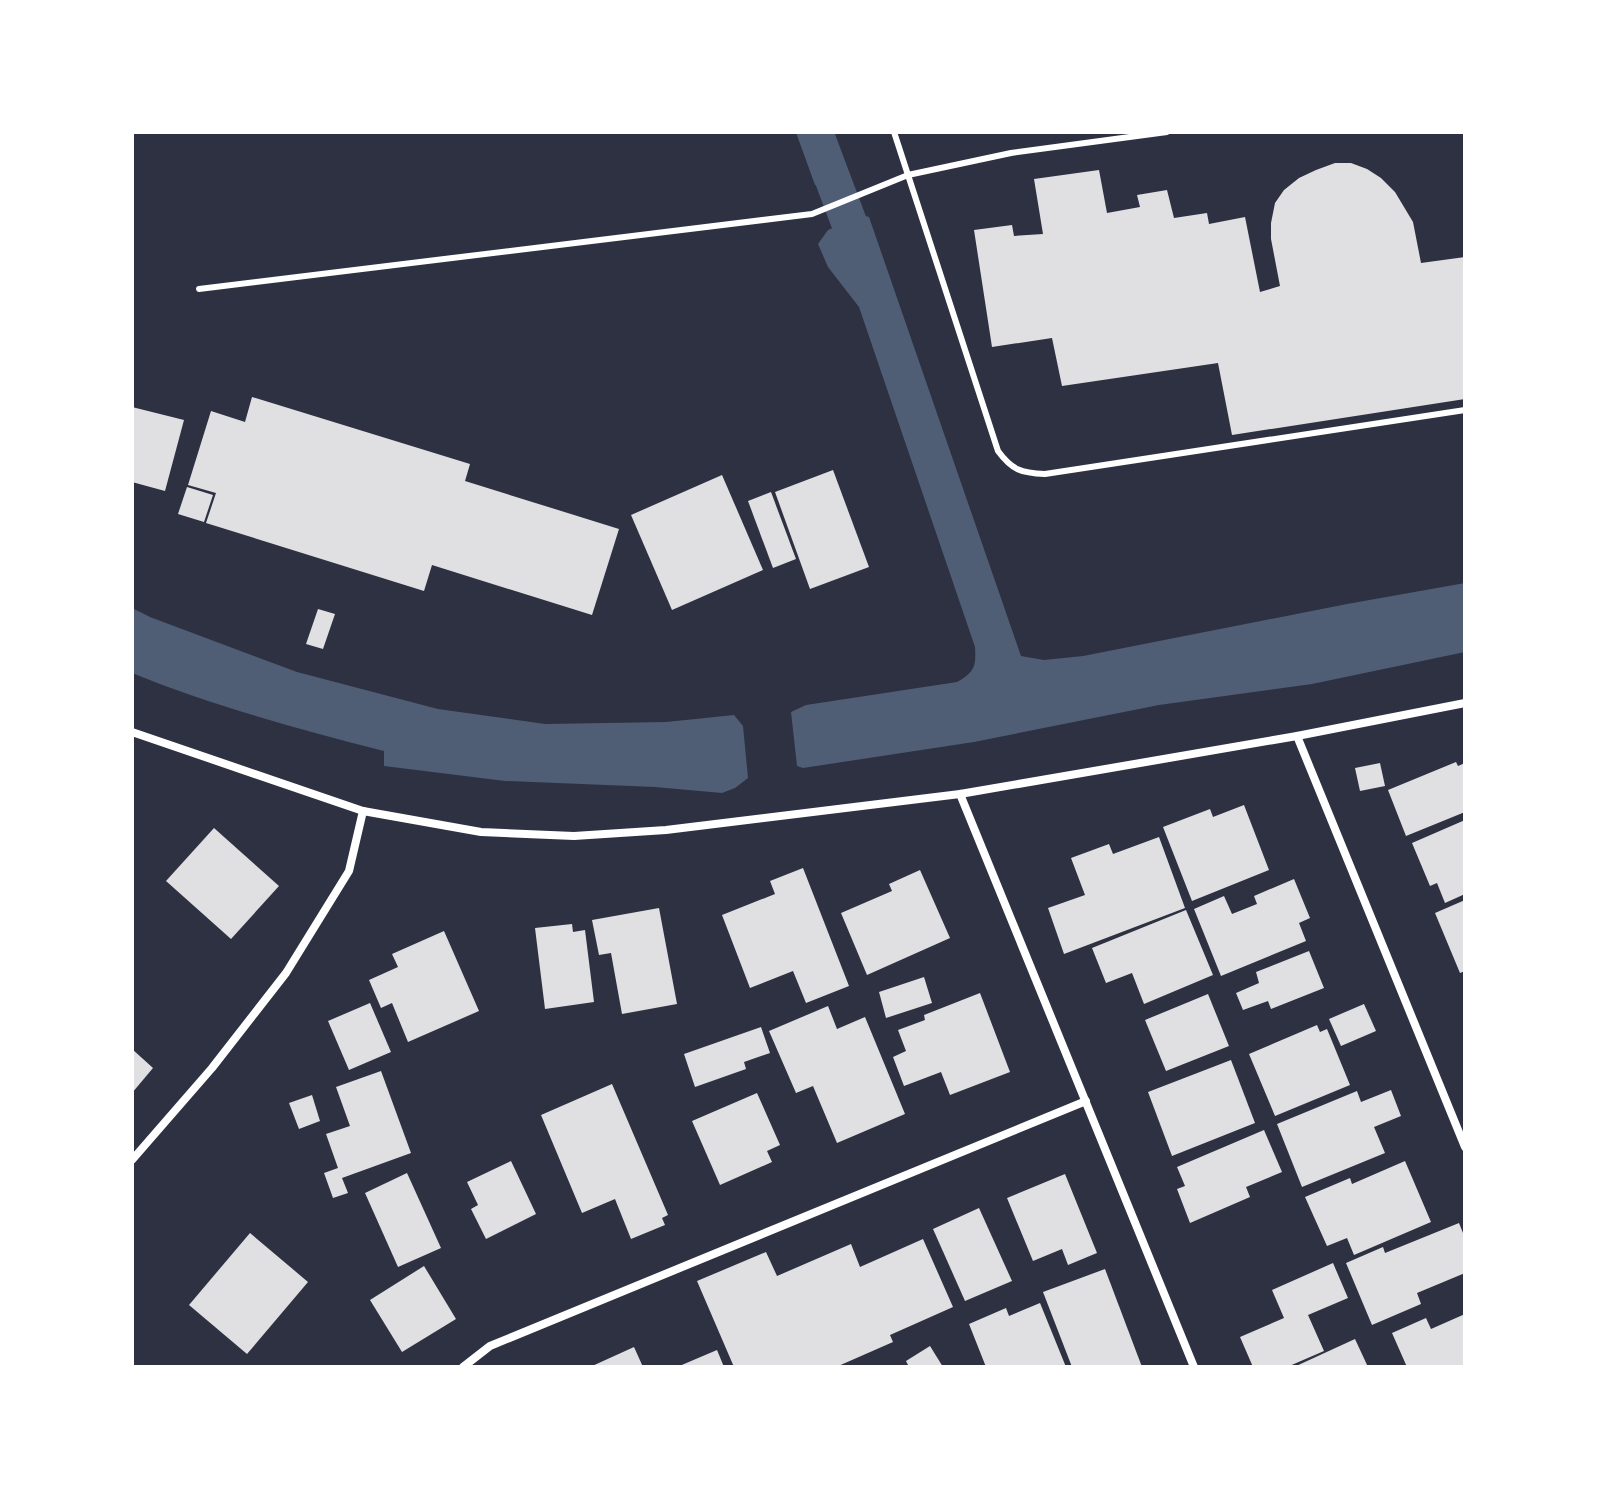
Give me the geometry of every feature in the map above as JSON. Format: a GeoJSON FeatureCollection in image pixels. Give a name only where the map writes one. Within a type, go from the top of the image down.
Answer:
{"type":"FeatureCollection","features":[{"type":"Feature","properties":{"kind":"street"},"geometry":{"type":"LineString","coordinates":[[132,732],[363,811],[481,832],[574,836],[666,830],[960,794],[1297,736],[1465,703]]}},
{"type":"Feature","properties":{"kind":"street"},"geometry":{"type":"LineString","coordinates":[[1297,736],[1465,1147]]}},
{"type":"Feature","properties":{"kind":"street"},"geometry":{"type":"LineString","coordinates":[[960,794],[1194,1367]]}},
{"type":"Feature","properties":{"kind":"street"},"geometry":{"type":"LineString","coordinates":[[132,1160],[212,1068],[286,973],[349,871],[363,811]]}},
{"type":"Feature","properties":{"kind":"street"},"geometry":{"type":"LineString","coordinates":[[463,1367],[490,1346],[1086,1101]]}},
{"type":"Feature","properties":{"kind":"lane"},"geometry":{"type":"LineString","coordinates":[[894,132],[998,451],[1008,465],[1026,473],[1045,474],[1465,410]]}},
{"type":"Feature","properties":{"kind":"lane"},"geometry":{"type":"LineString","coordinates":[[199,289],[812,214],[908,175],[1011,153],[1167,132]]}},
{"type":"Feature","properties":{"kind":"water"},"geometry":{"type":"Polygon","coordinates":[[[796,132],[829,132],[844,173],[841,180],[815,185],[796,132]]]}},
{"type":"Feature","properties":{"kind":"water"},"geometry":{"type":"Polygon","coordinates":[[[862,215],[869,217],[1021,656],[1044,660],[1083,656],[1465,583],[1465,652],[1312,684],[1159,705],[974,742],[803,768],[797,766],[791,712],[806,705],[957,682],[971,672],[975,659],[975,647],[859,307],[828,267],[818,244],[828,230],[862,215]]]}},
{"type":"Feature","properties":{"kind":"water"},"geometry":{"type":"Polygon","coordinates":[[[132,608],[297,672],[438,709],[545,724],[666,722],[734,715],[743,726],[748,778],[722,793],[505,781],[384,766],[384,751],[225,706],[132,673],[132,608]]]}},
{"type":"Feature","properties":{"kind":"building"},"geometry":{"type":"Polygon","coordinates":[[[1335,163],[1351,163],[1367,169],[1395,192],[1413,222],[1421,263],[1465,257],[1465,399],[1232,435],[1218,363],[1062,386],[1052,338],[992,347],[974,230],[1012,225],[1014,236],[1043,234],[1034,179],[1099,170],[1107,213],[1140,207],[1137,195],[1167,190],[1174,218],[1207,213],[1209,224],[1245,217],[1260,292],[1280,286],[1271,239],[1275,203],[1284,190],[1299,178],[1335,163]]]}},
{"type":"Feature","properties":{"kind":"building"},"geometry":{"type":"Polygon","coordinates":[[[252,397],[470,464],[465,481],[619,529],[592,615],[432,565],[424,591],[206,523],[216,493],[188,485],[211,411],[245,422],[252,397]]]}},
{"type":"Feature","properties":{"kind":"building"},"geometry":{"type":"Polygon","coordinates":[[[132,407],[184,420],[165,491],[132,482],[132,407]]]}},
{"type":"Feature","properties":{"kind":"building"},"geometry":{"type":"Polygon","coordinates":[[[833,470],[869,567],[810,589],[775,492],[833,470]]]}},
{"type":"Feature","properties":{"kind":"building"},"geometry":{"type":"Polygon","coordinates":[[[722,475],[763,570],[672,610],[631,515],[722,475]]]}},
{"type":"Feature","properties":{"kind":"building"},"geometry":{"type":"Polygon","coordinates":[[[187,487],[213,495],[204,522],[178,514],[187,487]]]}},
{"type":"Feature","properties":{"kind":"building"},"geometry":{"type":"Polygon","coordinates":[[[771,492],[796,559],[773,568],[748,501],[771,492]]]}},
{"type":"Feature","properties":{"kind":"building"},"geometry":{"type":"Polygon","coordinates":[[[318,609],[335,614],[323,649],[306,644],[318,609]]]}},
{"type":"Feature","properties":{"kind":"building"},"geometry":{"type":"Polygon","coordinates":[[[1456,762],[1458,766],[1465,763],[1465,812],[1406,836],[1388,790],[1456,762]]]}},
{"type":"Feature","properties":{"kind":"building"},"geometry":{"type":"Polygon","coordinates":[[[1380,763],[1385,786],[1360,791],[1355,768],[1380,763]]]}},
{"type":"Feature","properties":{"kind":"building"},"geometry":{"type":"Polygon","coordinates":[[[1244,805],[1269,870],[1192,901],[1163,827],[1210,809],[1213,817],[1244,805]]]}},
{"type":"Feature","properties":{"kind":"building"},"geometry":{"type":"Polygon","coordinates":[[[1465,820],[1465,894],[1445,903],[1437,883],[1430,886],[1412,843],[1465,820]]]}},
{"type":"Feature","properties":{"kind":"building"},"geometry":{"type":"Polygon","coordinates":[[[214,828],[279,886],[231,939],[166,881],[214,828]]]}},
{"type":"Feature","properties":{"kind":"building"},"geometry":{"type":"Polygon","coordinates":[[[1159,837],[1185,908],[1064,954],[1048,908],[1085,895],[1071,858],[1109,844],[1113,854],[1159,837]]]}},
{"type":"Feature","properties":{"kind":"building"},"geometry":{"type":"Polygon","coordinates":[[[803,868],[849,986],[806,1003],[793,971],[750,988],[722,915],[775,894],[770,881],[803,868]]]}},
{"type":"Feature","properties":{"kind":"building"},"geometry":{"type":"Polygon","coordinates":[[[920,870],[950,938],[867,975],[841,913],[892,891],[889,884],[920,870]]]}},
{"type":"Feature","properties":{"kind":"building"},"geometry":{"type":"Polygon","coordinates":[[[1294,879],[1310,918],[1299,923],[1306,941],[1221,976],[1194,909],[1224,896],[1232,914],[1257,904],[1254,896],[1294,879]]]}},
{"type":"Feature","properties":{"kind":"building"},"geometry":{"type":"Polygon","coordinates":[[[1465,900],[1465,971],[1460,973],[1435,913],[1465,900]]]}},
{"type":"Feature","properties":{"kind":"building"},"geometry":{"type":"Polygon","coordinates":[[[659,908],[677,1004],[622,1014],[611,953],[599,955],[592,920],[659,908]]]}},
{"type":"Feature","properties":{"kind":"building"},"geometry":{"type":"Polygon","coordinates":[[[1186,910],[1213,975],[1144,1004],[1132,973],[1106,983],[1092,948],[1186,910]]]}},
{"type":"Feature","properties":{"kind":"building"},"geometry":{"type":"Polygon","coordinates":[[[572,924],[573,932],[585,930],[594,1002],[545,1009],[535,928],[572,924]]]}},
{"type":"Feature","properties":{"kind":"building"},"geometry":{"type":"Polygon","coordinates":[[[444,931],[479,1011],[408,1042],[392,1003],[381,1008],[369,980],[398,967],[392,954],[444,931]]]}},
{"type":"Feature","properties":{"kind":"building"},"geometry":{"type":"Polygon","coordinates":[[[1309,951],[1324,988],[1271,1009],[1268,1001],[1243,1010],[1236,993],[1259,983],[1256,972],[1309,951]]]}},
{"type":"Feature","properties":{"kind":"building"},"geometry":{"type":"Polygon","coordinates":[[[924,977],[932,1003],[886,1018],[879,992],[924,977]]]}},
{"type":"Feature","properties":{"kind":"building"},"geometry":{"type":"Polygon","coordinates":[[[980,993],[1010,1072],[950,1095],[941,1072],[904,1086],[893,1057],[906,1051],[898,1030],[925,1020],[924,1015],[980,993]]]}},
{"type":"Feature","properties":{"kind":"building"},"geometry":{"type":"Polygon","coordinates":[[[1208,994],[1229,1046],[1166,1071],[1145,1020],[1208,994]]]}},
{"type":"Feature","properties":{"kind":"building"},"geometry":{"type":"Polygon","coordinates":[[[370,1003],[391,1052],[349,1070],[328,1021],[370,1003]]]}},
{"type":"Feature","properties":{"kind":"building"},"geometry":{"type":"Polygon","coordinates":[[[1364,1004],[1376,1031],[1341,1046],[1329,1019],[1364,1004]]]}},
{"type":"Feature","properties":{"kind":"building"},"geometry":{"type":"Polygon","coordinates":[[[828,1006],[837,1029],[865,1017],[905,1114],[837,1143],[813,1086],[796,1093],[769,1031],[828,1006]]]}},
{"type":"Feature","properties":{"kind":"building"},"geometry":{"type":"Polygon","coordinates":[[[1317,1025],[1320,1032],[1327,1029],[1350,1085],[1275,1116],[1249,1054],[1317,1025]]]}},
{"type":"Feature","properties":{"kind":"building"},"geometry":{"type":"Polygon","coordinates":[[[761,1027],[770,1053],[744,1062],[746,1069],[695,1087],[684,1054],[761,1027]]]}},
{"type":"Feature","properties":{"kind":"building"},"geometry":{"type":"Polygon","coordinates":[[[132,1049],[153,1068],[132,1093],[132,1049]]]}},
{"type":"Feature","properties":{"kind":"building"},"geometry":{"type":"Polygon","coordinates":[[[1231,1060],[1255,1123],[1172,1156],[1148,1092],[1231,1060]]]}},
{"type":"Feature","properties":{"kind":"building"},"geometry":{"type":"Polygon","coordinates":[[[381,1071],[411,1153],[342,1178],[348,1193],[333,1198],[324,1173],[338,1168],[326,1134],[350,1126],[336,1087],[381,1071]]]}},
{"type":"Feature","properties":{"kind":"building"},"geometry":{"type":"Polygon","coordinates":[[[612,1084],[668,1215],[662,1218],[665,1225],[631,1239],[615,1199],[582,1213],[541,1115],[612,1084]]]}},
{"type":"Feature","properties":{"kind":"building"},"geometry":{"type":"Polygon","coordinates":[[[1391,1090],[1401,1116],[1374,1127],[1385,1153],[1302,1187],[1277,1124],[1357,1091],[1361,1102],[1391,1090]]]}},
{"type":"Feature","properties":{"kind":"building"},"geometry":{"type":"Polygon","coordinates":[[[757,1093],[780,1145],[767,1151],[772,1162],[720,1185],[692,1121],[757,1093]]]}},
{"type":"Feature","properties":{"kind":"building"},"geometry":{"type":"Polygon","coordinates":[[[312,1095],[320,1121],[299,1129],[289,1103],[312,1095]]]}},
{"type":"Feature","properties":{"kind":"building"},"geometry":{"type":"Polygon","coordinates":[[[1264,1130],[1282,1172],[1246,1187],[1250,1197],[1190,1223],[1177,1189],[1185,1186],[1177,1167],[1264,1130]]]}},
{"type":"Feature","properties":{"kind":"building"},"geometry":{"type":"Polygon","coordinates":[[[511,1161],[536,1214],[486,1239],[471,1209],[478,1205],[467,1182],[511,1161]]]}},
{"type":"Feature","properties":{"kind":"building"},"geometry":{"type":"Polygon","coordinates":[[[1405,1161],[1431,1222],[1354,1255],[1347,1238],[1327,1246],[1305,1197],[1350,1178],[1352,1184],[1405,1161]]]}},
{"type":"Feature","properties":{"kind":"building"},"geometry":{"type":"Polygon","coordinates":[[[407,1173],[441,1248],[398,1267],[365,1193],[407,1173]]]}},
{"type":"Feature","properties":{"kind":"building"},"geometry":{"type":"Polygon","coordinates":[[[1065,1174],[1097,1253],[1068,1265],[1062,1249],[1033,1261],[1007,1198],[1065,1174]]]}},
{"type":"Feature","properties":{"kind":"building"},"geometry":{"type":"Polygon","coordinates":[[[979,1208],[1012,1281],[965,1301],[933,1229],[979,1208]]]}},
{"type":"Feature","properties":{"kind":"building"},"geometry":{"type":"Polygon","coordinates":[[[1459,1223],[1465,1238],[1465,1273],[1417,1293],[1421,1304],[1372,1325],[1346,1263],[1383,1247],[1385,1253],[1459,1223]]]}},
{"type":"Feature","properties":{"kind":"building"},"geometry":{"type":"Polygon","coordinates":[[[250,1233],[308,1282],[247,1354],[189,1305],[250,1233]]]}},
{"type":"Feature","properties":{"kind":"building"},"geometry":{"type":"Polygon","coordinates":[[[923,1239],[953,1307],[890,1335],[893,1342],[836,1367],[734,1367],[697,1281],[766,1252],[777,1276],[851,1244],[860,1267],[923,1239]]]}},
{"type":"Feature","properties":{"kind":"building"},"geometry":{"type":"Polygon","coordinates":[[[1333,1263],[1348,1298],[1308,1315],[1324,1351],[1287,1367],[1253,1367],[1240,1337],[1284,1318],[1272,1290],[1333,1263]]]}},
{"type":"Feature","properties":{"kind":"building"},"geometry":{"type":"Polygon","coordinates":[[[424,1266],[456,1319],[402,1352],[370,1300],[424,1266]]]}},
{"type":"Feature","properties":{"kind":"building"},"geometry":{"type":"Polygon","coordinates":[[[1105,1269],[1142,1367],[1072,1367],[1043,1292],[1105,1269]]]}},
{"type":"Feature","properties":{"kind":"building"},"geometry":{"type":"Polygon","coordinates":[[[1040,1303],[1066,1367],[986,1367],[969,1324],[1006,1308],[1009,1316],[1040,1303]]]}},
{"type":"Feature","properties":{"kind":"building"},"geometry":{"type":"Polygon","coordinates":[[[1465,1314],[1465,1366],[1407,1367],[1392,1333],[1426,1318],[1431,1329],[1465,1314]]]}},
{"type":"Feature","properties":{"kind":"building"},"geometry":{"type":"Polygon","coordinates":[[[1355,1339],[1368,1367],[1294,1367],[1355,1339]]]}},
{"type":"Feature","properties":{"kind":"building"},"geometry":{"type":"Polygon","coordinates":[[[930,1346],[943,1367],[909,1367],[906,1361],[930,1346]]]}},
{"type":"Feature","properties":{"kind":"building"},"geometry":{"type":"Polygon","coordinates":[[[634,1347],[643,1367],[590,1367],[634,1347]]]}},
{"type":"Feature","properties":{"kind":"building"},"geometry":{"type":"Polygon","coordinates":[[[717,1350],[724,1367],[677,1367],[717,1350]]]}},
{"type":"Feature","properties":{"kind":"waterway"},"geometry":{"type":"LineString","coordinates":[[815,132],[865,265]]}}]}
